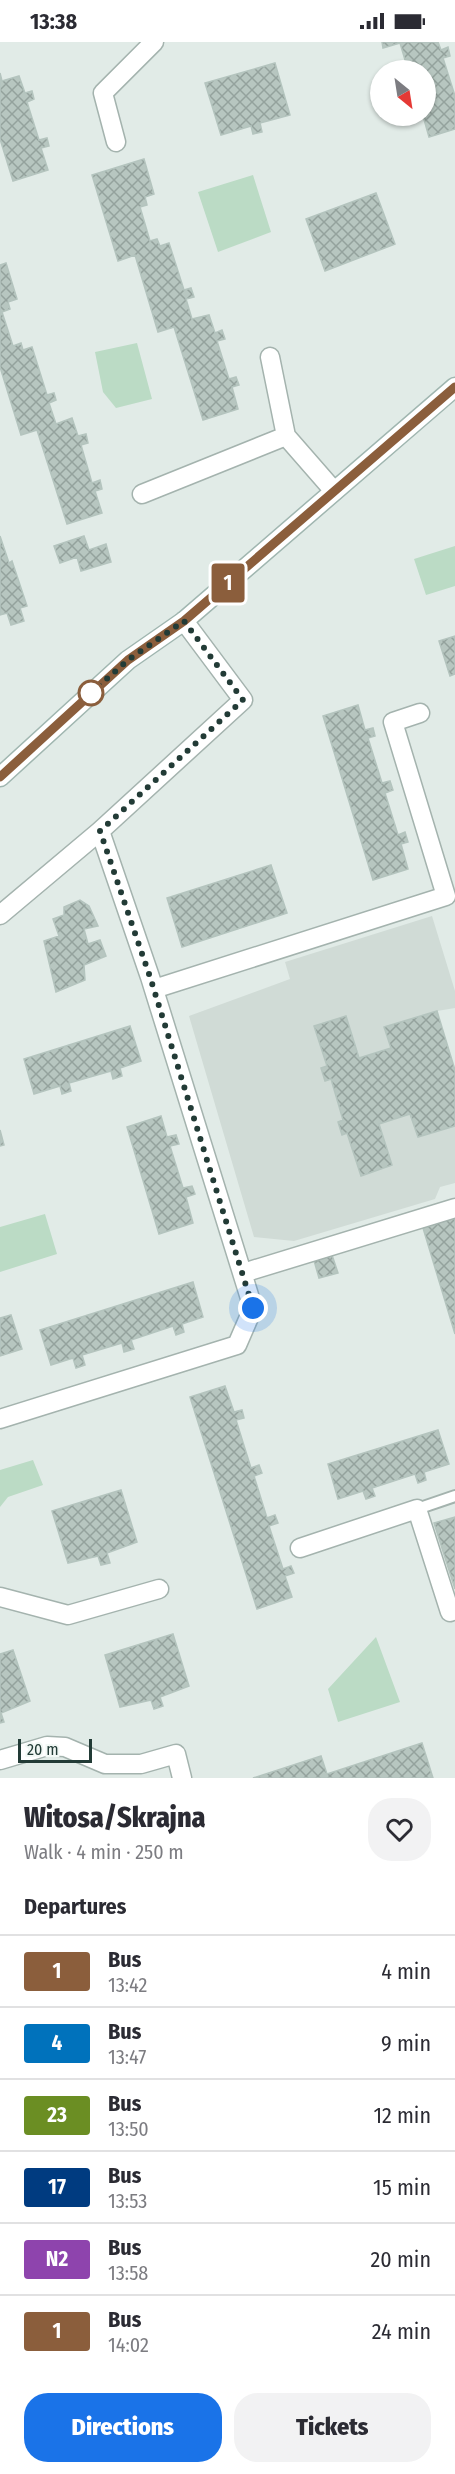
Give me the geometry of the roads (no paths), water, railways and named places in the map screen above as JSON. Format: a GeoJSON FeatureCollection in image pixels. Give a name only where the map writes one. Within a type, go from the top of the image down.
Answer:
{"type":"FeatureCollection","features":[{"type":"Feature","properties":{"kind":"street"},"geometry":{"type":"LineString","coordinates":[[116,142],[103,93],[154,42]]}},
{"type":"Feature","properties":{"kind":"street"},"geometry":{"type":"LineString","coordinates":[[270,357],[286,435],[334,491]]}},
{"type":"Feature","properties":{"kind":"street"},"geometry":{"type":"LineString","coordinates":[[0,777],[128,660],[184,621],[454,390]]}},
{"type":"Feature","properties":{"kind":"street"},"geometry":{"type":"LineString","coordinates":[[142,494],[286,435]]}},
{"type":"Feature","properties":{"kind":"street"},"geometry":{"type":"LineString","coordinates":[[0,915],[100,831],[243,700],[184,621]]}},
{"type":"Feature","properties":{"kind":"street"},"geometry":{"type":"LineString","coordinates":[[153,989],[446,896],[393,722],[420,714]]}},
{"type":"Feature","properties":{"kind":"street"},"geometry":{"type":"LineString","coordinates":[[0,1419],[237,1345],[253,1308],[153,989],[100,831]]}},
{"type":"Feature","properties":{"kind":"street"},"geometry":{"type":"LineString","coordinates":[[243,1273],[455,1208]]}},
{"type":"Feature","properties":{"kind":"street"},"geometry":{"type":"LineString","coordinates":[[300,1548],[417,1509],[450,1612],[455,1610]]}},
{"type":"Feature","properties":{"kind":"street"},"geometry":{"type":"LineString","coordinates":[[0,1597],[68,1615],[159,1589]]}},
{"type":"Feature","properties":{"kind":"street"},"geometry":{"type":"LineString","coordinates":[[0,1760],[47,1746],[64,1747],[105,1764],[141,1764],[176,1754],[182,1778]]}},
{"type":"Feature","properties":{"kind":"lane"},"geometry":{"type":"LineString","coordinates":[[417,1509],[455,1496]]}}]}
